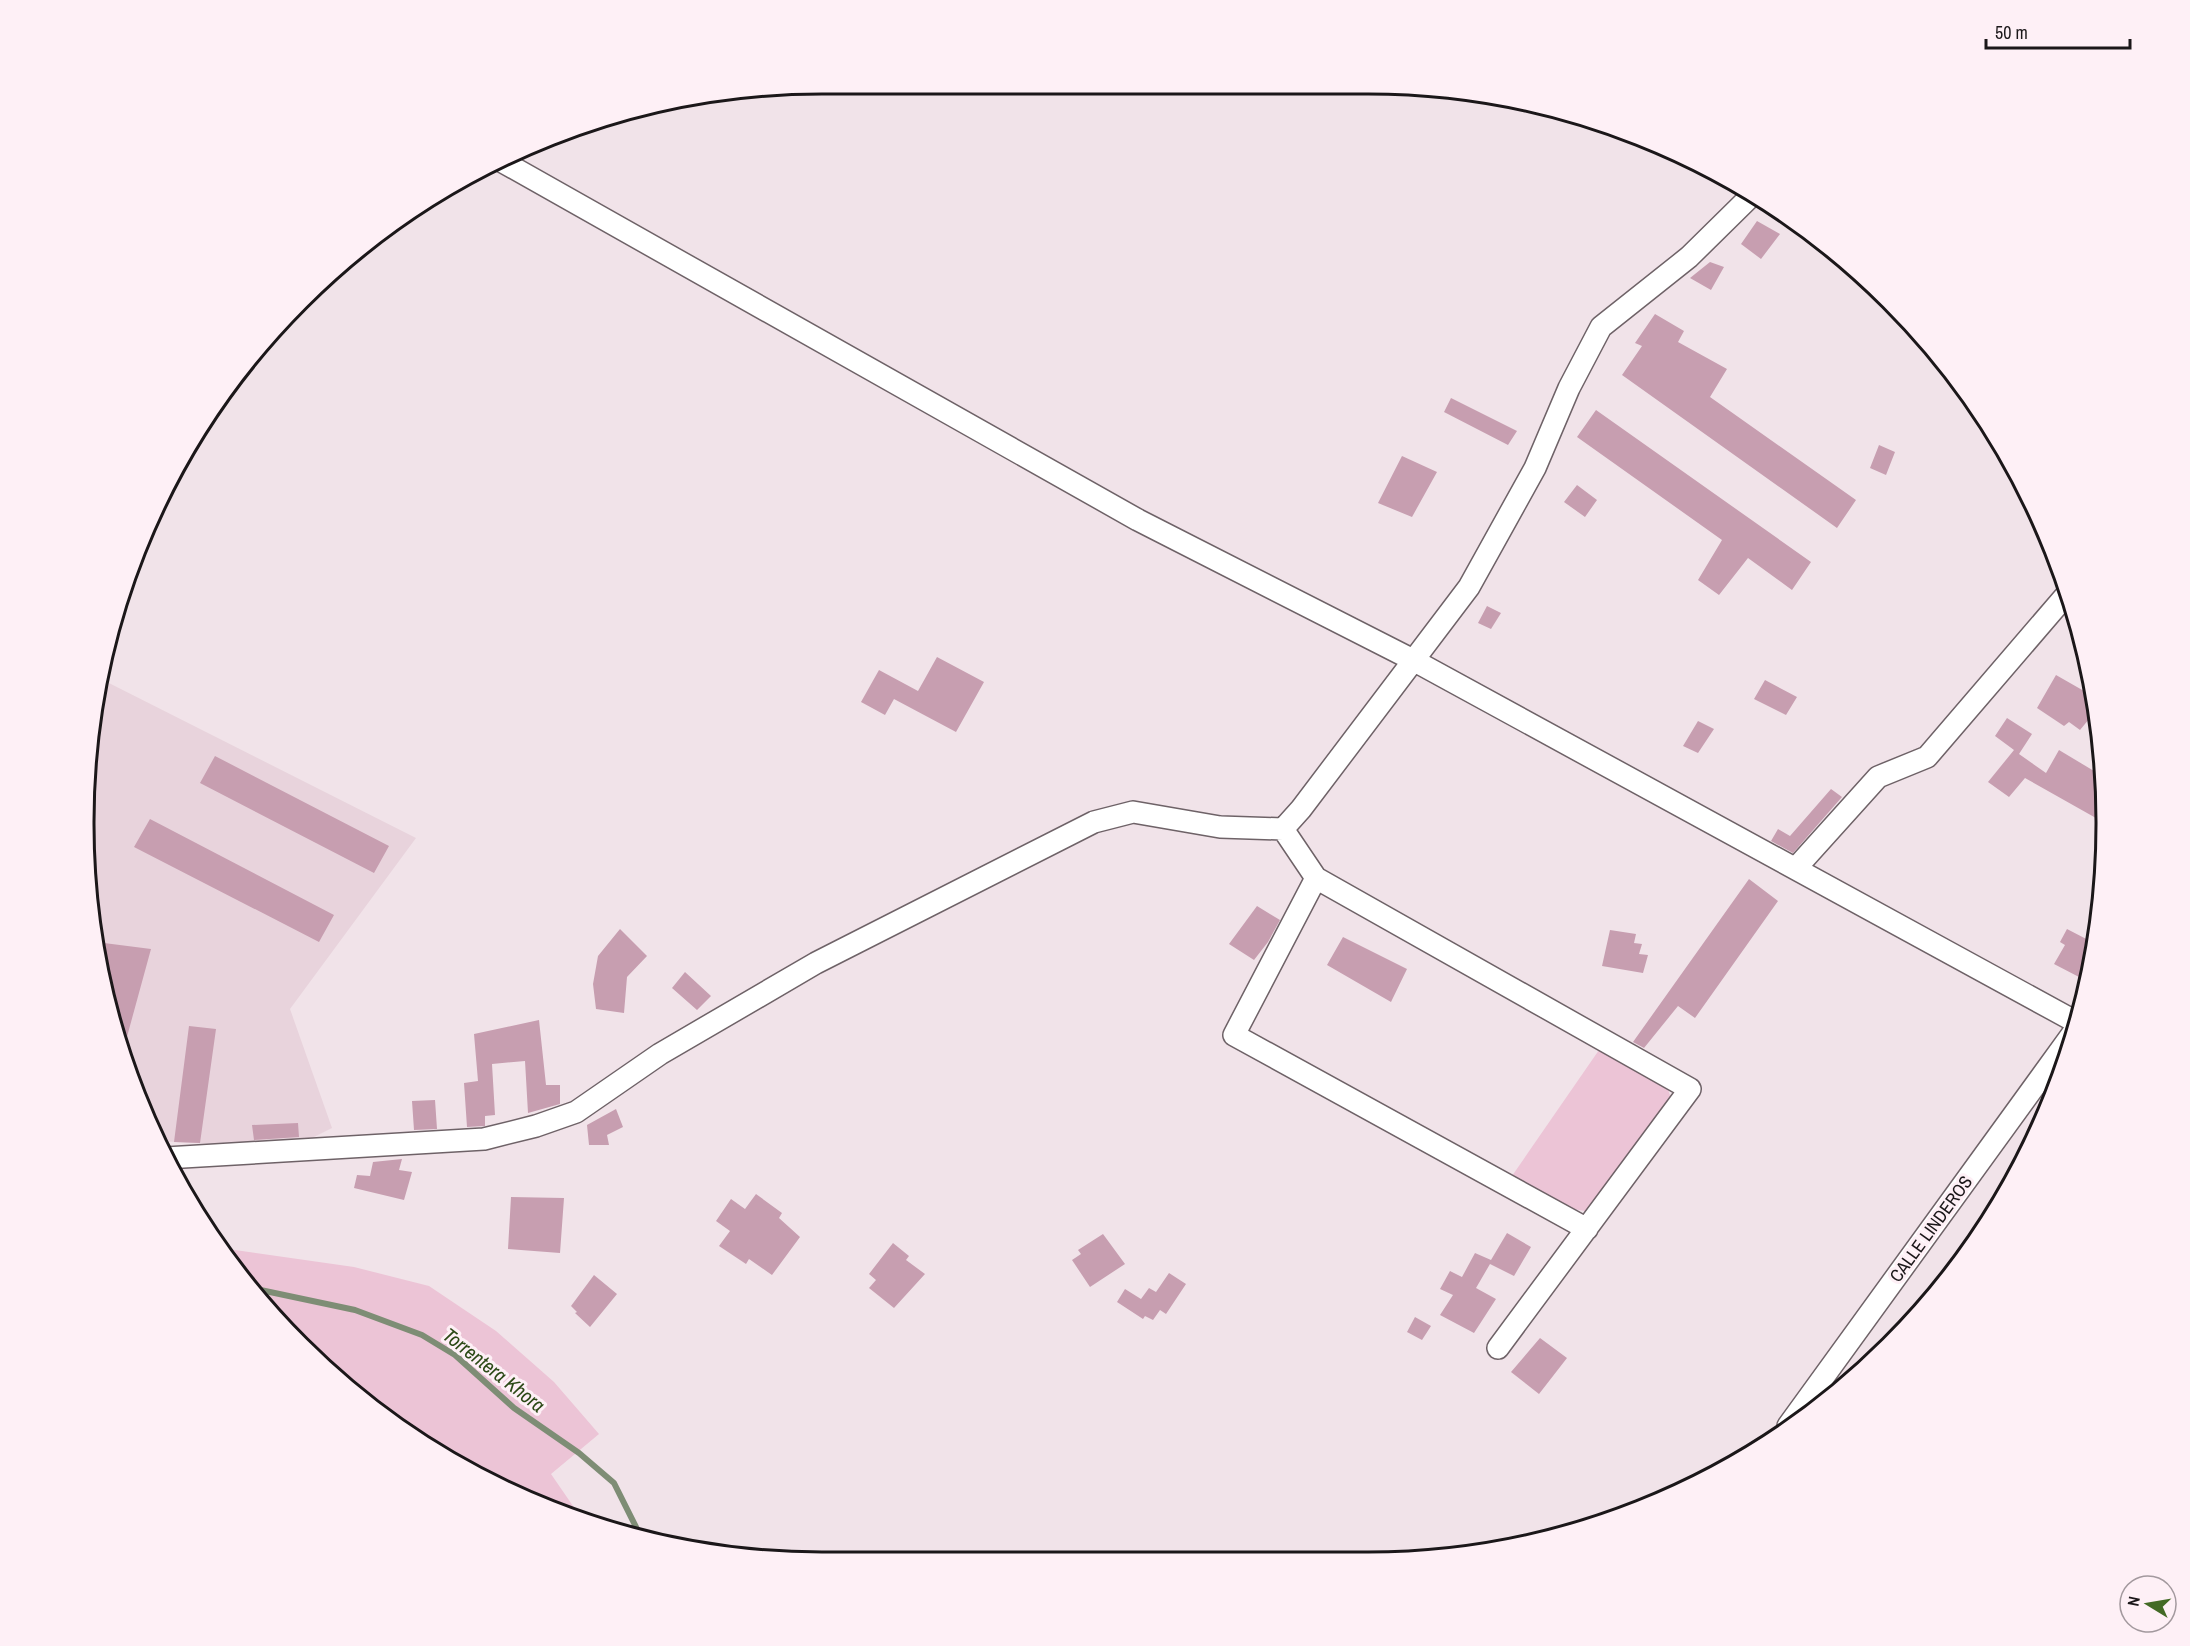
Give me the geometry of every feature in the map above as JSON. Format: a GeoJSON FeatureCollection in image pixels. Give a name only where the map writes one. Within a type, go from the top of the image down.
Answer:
{"type":"FeatureCollection","features":[{"type":"Feature","properties":{"kind":"street"},"geometry":{"type":"LineString","coordinates":[[510,166],[1138,520],[1413,660],[2069,1018]]}},
{"type":"Feature","properties":{"kind":"street"},"geometry":{"type":"LineString","coordinates":[[1283,829],[1469,587],[1535,468],[1569,388],[1602,327],[1689,257],[1746,201]]}},
{"type":"Feature","properties":{"kind":"street"},"geometry":{"type":"LineString","coordinates":[[1796,868],[1878,777],[1927,757],[2061,601]]}},
{"type":"Feature","properties":{"kind":"street"},"geometry":{"type":"LineString","coordinates":[[176,1157],[484,1139],[536,1126],[576,1112],[660,1054],[816,963],[1094,822],[1133,812],[1220,827],[1283,829]]}},
{"type":"Feature","properties":{"kind":"street"},"geometry":{"type":"LineString","coordinates":[[1283,829],[1316,878],[1690,1089],[1498,1348]]}},
{"type":"Feature","properties":{"kind":"street"},"geometry":{"type":"LineString","coordinates":[[1316,878],[1234,1035],[1587,1229]]}},
{"type":"Feature","properties":{"kind":"street","name":"CALLE LINDEROS"},"geometry":{"type":"LineString","coordinates":[[1802,1407],[2058,1054]]}},
{"type":"Feature","properties":{"kind":"shaded area"},"geometry":{"type":"Polygon","coordinates":[[[108,682],[416,838],[290,1009],[332,1128],[300,1144],[254,1146],[168,1142],[133,1057],[108,965],[96,871],[94,823],[96,775],[108,682]]]}},
{"type":"Feature","properties":{"kind":"shaded area"},"geometry":{"type":"Polygon","coordinates":[[[1599,1050],[1668,1089],[1671,1099],[1595,1204],[1585,1211],[1573,1209],[1512,1176],[1599,1050]]]}},
{"type":"Feature","properties":{"kind":"shaded area"},"geometry":{"type":"Polygon","coordinates":[[[233,1250],[354,1267],[429,1286],[496,1331],[554,1382],[599,1434],[551,1474],[574,1507],[544,1496],[459,1454],[418,1429],[380,1401],[308,1338],[275,1303],[233,1250]]]}},
{"type":"Feature","properties":{"kind":"building"},"geometry":{"type":"Polygon","coordinates":[[[1757,221],[1780,234],[1761,259],[1741,244],[1757,221]]]}},
{"type":"Feature","properties":{"kind":"building"},"geometry":{"type":"Polygon","coordinates":[[[1710,262],[1724,267],[1711,290],[1690,278],[1710,262]]]}},
{"type":"Feature","properties":{"kind":"building"},"geometry":{"type":"Polygon","coordinates":[[[1655,314],[1684,331],[1678,342],[1727,369],[1710,397],[1856,500],[1837,528],[1622,375],[1642,346],[1635,343],[1655,314]]]}},
{"type":"Feature","properties":{"kind":"building"},"geometry":{"type":"Polygon","coordinates":[[[1451,398],[1517,431],[1508,445],[1444,412],[1451,398]]]}},
{"type":"Feature","properties":{"kind":"building"},"geometry":{"type":"Polygon","coordinates":[[[1596,410],[1811,562],[1792,590],[1748,558],[1719,595],[1698,580],[1722,540],[1577,437],[1596,410]]]}},
{"type":"Feature","properties":{"kind":"building"},"geometry":{"type":"Polygon","coordinates":[[[1879,445],[1895,452],[1886,475],[1870,468],[1879,445]]]}},
{"type":"Feature","properties":{"kind":"building"},"geometry":{"type":"Polygon","coordinates":[[[1402,456],[1437,472],[1412,517],[1378,503],[1402,456]]]}},
{"type":"Feature","properties":{"kind":"building"},"geometry":{"type":"Polygon","coordinates":[[[1577,485],[1597,500],[1585,517],[1564,502],[1577,485]]]}},
{"type":"Feature","properties":{"kind":"building"},"geometry":{"type":"Polygon","coordinates":[[[1487,606],[1501,613],[1491,629],[1478,623],[1487,606]]]}},
{"type":"Feature","properties":{"kind":"building"},"geometry":{"type":"Polygon","coordinates":[[[937,657],[984,682],[956,732],[894,699],[885,715],[861,702],[879,670],[918,691],[937,657]]]}},
{"type":"Feature","properties":{"kind":"building"},"geometry":{"type":"Polygon","coordinates":[[[2056,675],[2083,691],[2088,720],[2080,730],[2069,722],[2064,726],[2037,708],[2056,675]]]}},
{"type":"Feature","properties":{"kind":"building"},"geometry":{"type":"Polygon","coordinates":[[[1765,680],[1797,697],[1786,715],[1754,699],[1765,680]]]}},
{"type":"Feature","properties":{"kind":"building"},"geometry":{"type":"Polygon","coordinates":[[[2007,718],[2032,734],[2019,754],[2046,773],[2059,750],[2094,771],[2096,818],[2025,778],[2009,797],[1988,782],[2014,750],[1995,736],[2007,718]]]}},
{"type":"Feature","properties":{"kind":"building"},"geometry":{"type":"Polygon","coordinates":[[[1698,721],[1714,729],[1698,753],[1683,746],[1698,721]]]}},
{"type":"Feature","properties":{"kind":"building"},"geometry":{"type":"Polygon","coordinates":[[[215,756],[389,846],[374,873],[200,783],[215,756]]]}},
{"type":"Feature","properties":{"kind":"building"},"geometry":{"type":"Polygon","coordinates":[[[1831,789],[1842,797],[1793,853],[1771,841],[1778,829],[1790,836],[1831,789]]]}},
{"type":"Feature","properties":{"kind":"building"},"geometry":{"type":"Polygon","coordinates":[[[150,819],[334,915],[319,942],[134,847],[150,819]]]}},
{"type":"Feature","properties":{"kind":"building"},"geometry":{"type":"Polygon","coordinates":[[[1749,879],[1778,901],[1695,1018],[1678,1006],[1644,1048],[1633,1042],[1749,879]]]}},
{"type":"Feature","properties":{"kind":"building"},"geometry":{"type":"Polygon","coordinates":[[[1257,906],[1280,920],[1268,942],[1254,960],[1229,944],[1257,906]]]}},
{"type":"Feature","properties":{"kind":"building"},"geometry":{"type":"Polygon","coordinates":[[[620,929],[647,956],[627,977],[624,1013],[596,1009],[593,984],[598,956],[620,929]]]}},
{"type":"Feature","properties":{"kind":"building"},"geometry":{"type":"Polygon","coordinates":[[[2067,929],[2086,939],[2079,977],[2054,964],[2065,945],[2060,942],[2067,929]]]}},
{"type":"Feature","properties":{"kind":"building"},"geometry":{"type":"Polygon","coordinates":[[[1610,930],[1636,934],[1634,943],[1642,944],[1639,954],[1648,955],[1643,973],[1602,966],[1610,930]]]}},
{"type":"Feature","properties":{"kind":"building"},"geometry":{"type":"Polygon","coordinates":[[[1343,937],[1407,969],[1391,1002],[1327,965],[1343,937]]]}},
{"type":"Feature","properties":{"kind":"building"},"geometry":{"type":"Polygon","coordinates":[[[105,943],[151,949],[127,1037],[119,1012],[105,943]]]}},
{"type":"Feature","properties":{"kind":"building"},"geometry":{"type":"Polygon","coordinates":[[[685,972],[711,996],[697,1010],[672,988],[685,972]]]}},
{"type":"Feature","properties":{"kind":"building"},"geometry":{"type":"Polygon","coordinates":[[[539,1020],[546,1085],[560,1085],[560,1104],[528,1113],[525,1061],[492,1064],[495,1115],[485,1116],[485,1126],[467,1127],[464,1083],[478,1081],[474,1034],[539,1020]]]}},
{"type":"Feature","properties":{"kind":"building"},"geometry":{"type":"Polygon","coordinates":[[[189,1026],[216,1029],[200,1143],[174,1142],[189,1026]]]}},
{"type":"Feature","properties":{"kind":"building"},"geometry":{"type":"Polygon","coordinates":[[[435,1100],[437,1129],[414,1130],[412,1101],[435,1100]]]}},
{"type":"Feature","properties":{"kind":"building"},"geometry":{"type":"Polygon","coordinates":[[[616,1109],[623,1127],[607,1135],[609,1145],[589,1145],[587,1125],[616,1109]]]}},
{"type":"Feature","properties":{"kind":"building"},"geometry":{"type":"Polygon","coordinates":[[[298,1123],[299,1137],[254,1140],[252,1125],[298,1123]]]}},
{"type":"Feature","properties":{"kind":"building"},"geometry":{"type":"Polygon","coordinates":[[[402,1159],[399,1170],[412,1172],[404,1200],[354,1188],[357,1175],[370,1176],[373,1162],[402,1159]]]}},
{"type":"Feature","properties":{"kind":"building"},"geometry":{"type":"Polygon","coordinates":[[[756,1194],[782,1213],[779,1218],[800,1237],[772,1275],[749,1259],[746,1264],[719,1246],[730,1231],[716,1221],[731,1199],[745,1209],[756,1194]]]}},
{"type":"Feature","properties":{"kind":"building"},"geometry":{"type":"Polygon","coordinates":[[[511,1197],[564,1198],[560,1253],[508,1249],[511,1197]]]}},
{"type":"Feature","properties":{"kind":"building"},"geometry":{"type":"Polygon","coordinates":[[[1507,1233],[1531,1247],[1514,1276],[1490,1264],[1476,1288],[1496,1299],[1474,1333],[1440,1315],[1453,1295],[1440,1289],[1450,1271],[1462,1277],[1475,1253],[1491,1260],[1507,1233]]]}},
{"type":"Feature","properties":{"kind":"building"},"geometry":{"type":"Polygon","coordinates":[[[1103,1234],[1125,1264],[1090,1287],[1072,1260],[1081,1254],[1078,1250],[1103,1234]]]}},
{"type":"Feature","properties":{"kind":"building"},"geometry":{"type":"Polygon","coordinates":[[[893,1243],[909,1256],[906,1260],[925,1274],[894,1308],[869,1288],[876,1280],[869,1274],[893,1243]]]}},
{"type":"Feature","properties":{"kind":"building"},"geometry":{"type":"Polygon","coordinates":[[[1169,1273],[1186,1284],[1166,1314],[1160,1310],[1153,1320],[1145,1316],[1143,1319],[1117,1302],[1125,1289],[1141,1299],[1149,1288],[1156,1292],[1169,1273]]]}},
{"type":"Feature","properties":{"kind":"building"},"geometry":{"type":"Polygon","coordinates":[[[594,1275],[617,1294],[590,1327],[571,1306],[594,1275]]]}},
{"type":"Feature","properties":{"kind":"building"},"geometry":{"type":"Polygon","coordinates":[[[1415,1317],[1431,1326],[1422,1340],[1407,1332],[1415,1317]]]}},
{"type":"Feature","properties":{"kind":"building"},"geometry":{"type":"Polygon","coordinates":[[[1540,1338],[1567,1358],[1539,1394],[1511,1372],[1540,1338]]]}},
{"type":"Feature","properties":{"kind":"waterway","name":"Torrentera Khora"},"geometry":{"type":"LineString","coordinates":[[265,1291],[355,1310],[422,1335],[455,1355],[514,1408],[579,1453],[614,1483],[636,1528]]}}]}
